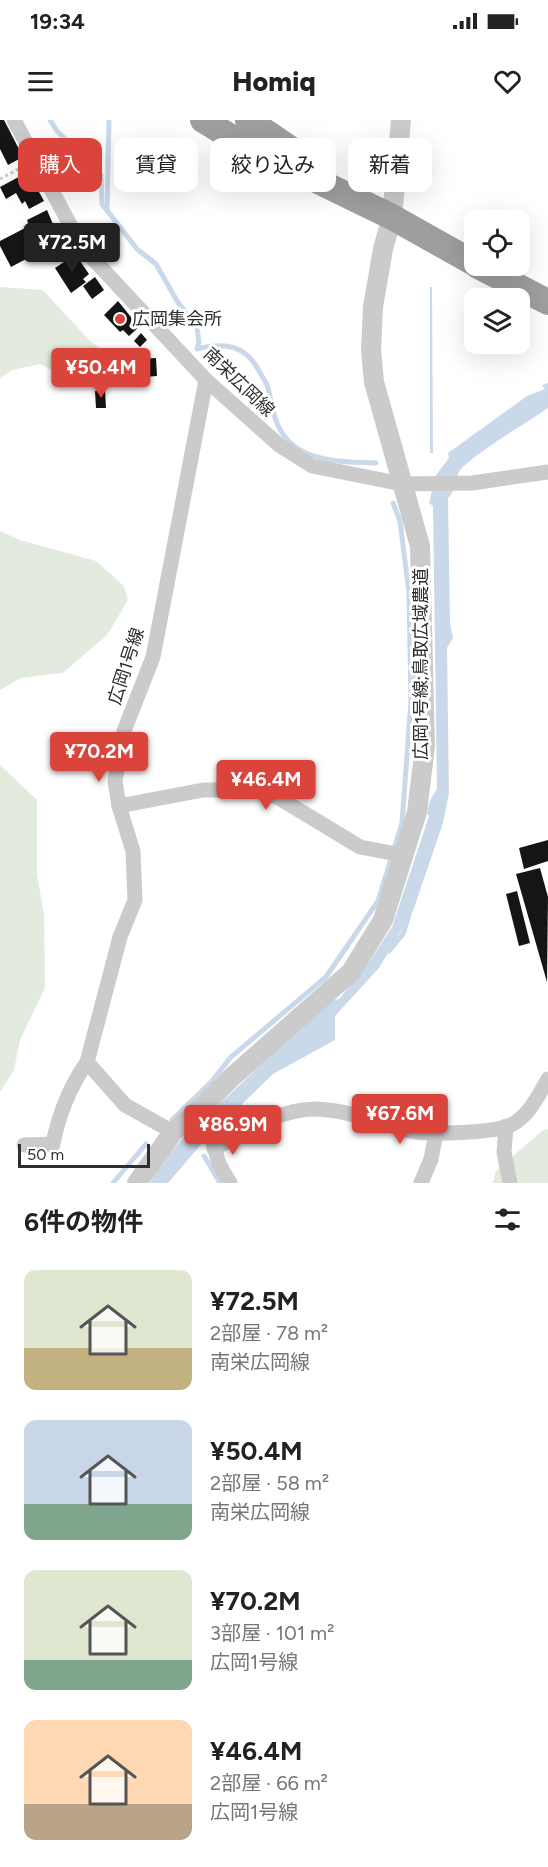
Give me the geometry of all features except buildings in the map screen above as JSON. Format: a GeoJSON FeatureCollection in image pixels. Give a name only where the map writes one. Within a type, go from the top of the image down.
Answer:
{"type":"FeatureCollection","features":[{"type":"Feature","properties":{"kind":"highway"},"geometry":{"type":"LineString","coordinates":[[203,120],[244,145],[392,217],[464,257]]}},
{"type":"Feature","properties":{"kind":"highway"},"geometry":{"type":"LineString","coordinates":[[248,120],[392,217]]}},
{"type":"Feature","properties":{"kind":"highway"},"geometry":{"type":"LineString","coordinates":[[497,276],[548,302]]}},
{"type":"Feature","properties":{"kind":"street","name":"南栄広岡線"},"geometry":{"type":"LineString","coordinates":[[14,120],[23,138]]}},
{"type":"Feature","properties":{"kind":"street","name":"広岡1号線;鳥取広域農道"},"geometry":{"type":"LineString","coordinates":[[172,1132],[192,1122],[232,1077],[351,972],[383,920],[417,812],[424,746],[420,546],[374,382],[371,350],[373,307],[383,249],[392,217],[401,120]]}},
{"type":"Feature","properties":{"kind":"street","name":"南栄広岡線"},"geometry":{"type":"LineString","coordinates":[[52,192],[82,247],[206,380],[279,445],[312,466],[402,484],[472,483],[548,472]]}},
{"type":"Feature","properties":{"kind":"street","name":"広岡1号線"},"geometry":{"type":"LineString","coordinates":[[24,1145],[53,1144],[60,1112],[75,1079],[87,1062],[120,937],[135,900],[133,851],[119,806],[115,781],[124,731],[153,657],[206,380]]}},
{"type":"Feature","properties":{"kind":"street"},"geometry":{"type":"LineString","coordinates":[[119,806],[203,790],[258,790],[279,798],[360,847],[402,855]]}},
{"type":"Feature","properties":{"kind":"street"},"geometry":{"type":"LineString","coordinates":[[87,1062],[125,1105],[172,1132],[137,1183]]}},
{"type":"Feature","properties":{"kind":"street"},"geometry":{"type":"LineString","coordinates":[[213,1144],[270,1117],[315,1109],[358,1115],[412,1132],[436,1133],[506,1126],[532,1107],[548,1079]]}},
{"type":"Feature","properties":{"kind":"street"},"geometry":{"type":"LineString","coordinates":[[192,1122],[213,1144],[219,1164],[230,1183]]}},
{"type":"Feature","properties":{"kind":"street"},"geometry":{"type":"LineString","coordinates":[[506,1126],[504,1152],[510,1183]]}},
{"type":"Feature","properties":{"kind":"street"},"geometry":{"type":"LineString","coordinates":[[421,1183],[431,1159],[436,1133]]}},
{"type":"Feature","properties":{"kind":"path"},"geometry":{"type":"LineString","coordinates":[[0,179],[18,170]]}},
{"type":"Feature","properties":{"kind":"shaded area"},"geometry":{"type":"Polygon","coordinates":[[[0,287],[43,290],[88,339],[120,365],[107,386],[71,380],[40,364],[12,370],[0,378],[0,287]]]}},
{"type":"Feature","properties":{"kind":"shaded area"},"geometry":{"type":"Polygon","coordinates":[[[0,531],[20,540],[96,561],[124,586],[128,600],[108,634],[63,673],[21,678],[0,690],[0,531]]]}},
{"type":"Feature","properties":{"kind":"shaded area"},"geometry":{"type":"Polygon","coordinates":[[[0,765],[37,800],[37,875],[44,914],[45,988],[20,1040],[14,1070],[0,1092],[0,765]]]}},
{"type":"Feature","properties":{"kind":"shaded area"},"geometry":{"type":"Polygon","coordinates":[[[548,1129],[548,1183],[493,1183],[496,1171],[542,1131],[548,1129]]]}},
{"type":"Feature","properties":{"kind":"water"},"geometry":{"type":"Polygon","coordinates":[[[430,287],[432,287],[433,453],[430,453],[430,287]]]}},
{"type":"Feature","properties":{"kind":"water"},"geometry":{"type":"Polygon","coordinates":[[[548,383],[548,408],[464,466],[448,498],[450,623],[453,638],[447,648],[449,793],[443,823],[413,911],[379,968],[335,1016],[335,1040],[273,1074],[204,1141],[168,1183],[150,1183],[163,1161],[186,1134],[199,1134],[210,1113],[304,1024],[333,1000],[339,999],[369,962],[392,927],[429,816],[427,813],[430,800],[437,789],[433,506],[429,503],[436,475],[449,458],[448,453],[527,396],[545,389],[542,385],[548,383]]]}},
{"type":"Feature","properties":{"kind":"waterway"},"geometry":{"type":"LineString","coordinates":[[50,120],[57,131],[101,175],[102,204],[137,249],[156,264],[177,301],[197,328],[199,342],[197,349],[225,346],[248,356],[254,362],[266,384],[279,427],[294,446],[328,460],[376,463]]}},
{"type":"Feature","properties":{"kind":"waterway"},"geometry":{"type":"LineString","coordinates":[[107,209],[109,120]]}},
{"type":"Feature","properties":{"kind":"waterway"},"geometry":{"type":"LineString","coordinates":[[172,1120],[212,1081],[231,1057],[326,977],[378,901],[402,823],[411,701],[409,593],[400,521],[393,503]]}},
{"type":"Feature","properties":{"kind":"waterway"},"geometry":{"type":"LineString","coordinates":[[389,951],[403,934],[409,915]]}},
{"type":"Feature","properties":{"kind":"waterway"},"geometry":{"type":"LineString","coordinates":[[113,1183],[146,1144]]}},
{"type":"Feature","properties":{"kind":"waterway"},"geometry":{"type":"LineString","coordinates":[[204,1156],[220,1183]]}},
{"type":"Feature","properties":{"kind":"place","name":"広岡集会所"},"geometry":{"type":"Point","coordinates":[120,319]}}]}
